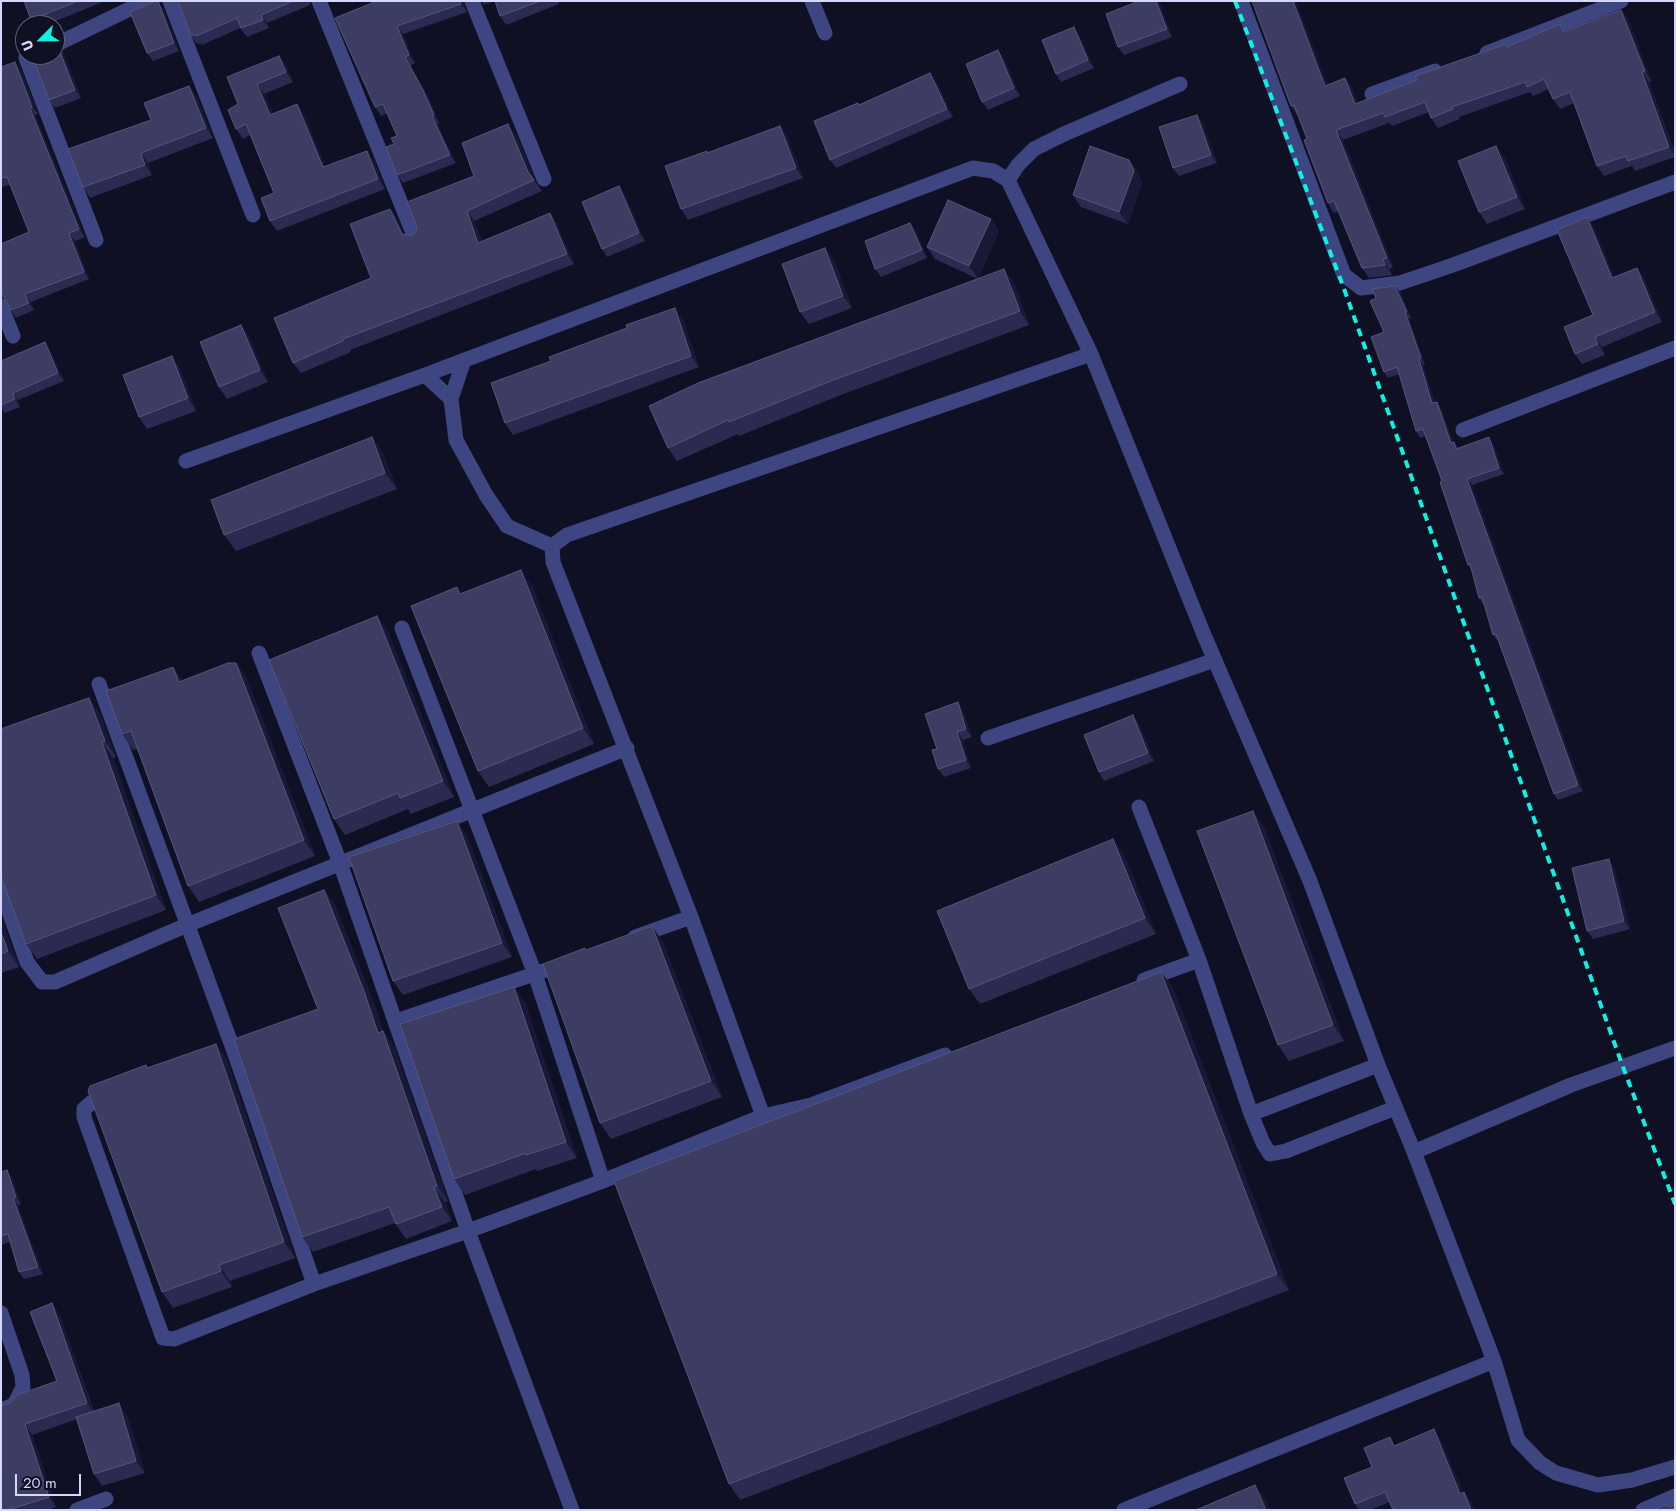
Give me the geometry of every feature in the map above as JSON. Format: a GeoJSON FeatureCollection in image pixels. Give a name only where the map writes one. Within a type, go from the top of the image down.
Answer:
{"type":"FeatureCollection","features":[{"type":"Feature","properties":{"kind":"street"},"geometry":{"type":"LineString","coordinates":[[65,40],[146,1]]}},
{"type":"Feature","properties":{"kind":"street"},"geometry":{"type":"LineString","coordinates":[[170,1],[253,216]]}},
{"type":"Feature","properties":{"kind":"street"},"geometry":{"type":"LineString","coordinates":[[319,1],[415,238]]}},
{"type":"Feature","properties":{"kind":"street"},"geometry":{"type":"LineString","coordinates":[[472,1],[544,179]]}},
{"type":"Feature","properties":{"kind":"street"},"geometry":{"type":"LineString","coordinates":[[812,1],[825,33]]}},
{"type":"Feature","properties":{"kind":"street"},"geometry":{"type":"LineString","coordinates":[[1241,1],[1344,275],[1361,288],[1400,283],[1675,182]]}},
{"type":"Feature","properties":{"kind":"street"},"geometry":{"type":"LineString","coordinates":[[1475,57],[1621,1]]}},
{"type":"Feature","properties":{"kind":"street"},"geometry":{"type":"LineString","coordinates":[[10,64],[15,62]]}},
{"type":"Feature","properties":{"kind":"street"},"geometry":{"type":"LineString","coordinates":[[33,65],[96,240]]}},
{"type":"Feature","properties":{"kind":"street"},"geometry":{"type":"LineString","coordinates":[[1372,94],[1447,67]]}},
{"type":"Feature","properties":{"kind":"street"},"geometry":{"type":"LineString","coordinates":[[1008,180],[1034,150],[1064,134],[1180,84]]}},
{"type":"Feature","properties":{"kind":"street"},"geometry":{"type":"LineString","coordinates":[[186,461],[426,375],[973,168],[993,171],[1008,180],[1091,354],[1215,660],[1310,881],[1378,1065],[1414,1152],[1494,1361],[1518,1440],[1540,1463],[1556,1473],[1598,1485],[1632,1480],[1675,1467]]}},
{"type":"Feature","properties":{"kind":"street"},"geometry":{"type":"LineString","coordinates":[[1,306],[14,336]]}},
{"type":"Feature","properties":{"kind":"street"},"geometry":{"type":"LineString","coordinates":[[1463,430],[1675,348]]}},
{"type":"Feature","properties":{"kind":"street"},"geometry":{"type":"LineString","coordinates":[[552,546],[567,536],[1091,354]]}},
{"type":"Feature","properties":{"kind":"street"},"geometry":{"type":"LineString","coordinates":[[464,360],[451,399],[456,440],[491,503],[507,526],[552,546]]}},
{"type":"Feature","properties":{"kind":"street"},"geometry":{"type":"LineString","coordinates":[[426,375],[451,399]]}},
{"type":"Feature","properties":{"kind":"street"},"geometry":{"type":"LineString","coordinates":[[552,546],[553,562],[627,748],[691,917],[762,1116]]}},
{"type":"Feature","properties":{"kind":"street"},"geometry":{"type":"LineString","coordinates":[[402,628],[474,809],[535,974],[603,1181]]}},
{"type":"Feature","properties":{"kind":"street"},"geometry":{"type":"LineString","coordinates":[[259,653],[340,863],[468,1231],[572,1510]]}},
{"type":"Feature","properties":{"kind":"street"},"geometry":{"type":"LineString","coordinates":[[988,738],[1215,660]]}},
{"type":"Feature","properties":{"kind":"street"},"geometry":{"type":"LineString","coordinates":[[99,684],[235,1054],[314,1284]]}},
{"type":"Feature","properties":{"kind":"street"},"geometry":{"type":"LineString","coordinates":[[1,889],[27,962],[42,982],[55,982],[188,925],[627,748]]}},
{"type":"Feature","properties":{"kind":"street"},"geometry":{"type":"LineString","coordinates":[[1139,807],[1199,960],[1251,1114],[1263,1143],[1270,1154],[1277,1154],[1395,1108]]}},
{"type":"Feature","properties":{"kind":"street"},"geometry":{"type":"LineString","coordinates":[[618,944],[691,917]]}},
{"type":"Feature","properties":{"kind":"street"},"geometry":{"type":"LineString","coordinates":[[1129,986],[1199,960]]}},
{"type":"Feature","properties":{"kind":"street"},"geometry":{"type":"LineString","coordinates":[[396,1021],[554,967]]}},
{"type":"Feature","properties":{"kind":"street"},"geometry":{"type":"LineString","coordinates":[[1414,1152],[1570,1085],[1675,1048]]}},
{"type":"Feature","properties":{"kind":"street"},"geometry":{"type":"LineString","coordinates":[[92,1102],[84,1110],[84,1118],[158,1328],[163,1338],[174,1339],[314,1284],[468,1231],[603,1181],[762,1116],[811,1105],[961,1049]]}},
{"type":"Feature","properties":{"kind":"street"},"geometry":{"type":"LineString","coordinates":[[1251,1114],[1378,1065]]}},
{"type":"Feature","properties":{"kind":"street"},"geometry":{"type":"LineString","coordinates":[[1,1313],[22,1375],[23,1387],[14,1405],[1,1410]]}},
{"type":"Feature","properties":{"kind":"street"},"geometry":{"type":"LineString","coordinates":[[1124,1510],[1494,1361]]}},
{"type":"Feature","properties":{"kind":"street"},"geometry":{"type":"LineString","coordinates":[[1642,1510],[1675,1496]]}},
{"type":"Feature","properties":{"kind":"street"},"geometry":{"type":"LineString","coordinates":[[77,1510],[106,1499]]}},
{"type":"Feature","properties":{"kind":"building"},"geometry":{"type":"Polygon","coordinates":[[[24,1],[78,1],[43,15],[29,15],[24,1]]]}},
{"type":"Feature","properties":{"kind":"building"},"geometry":{"type":"Polygon","coordinates":[[[158,1],[174,43],[147,53],[130,12],[158,1]]]}},
{"type":"Feature","properties":{"kind":"building"},"geometry":{"type":"Polygon","coordinates":[[[178,1],[293,1],[261,15],[263,20],[241,28],[237,18],[196,36],[195,34],[191,36],[178,1]]]}},
{"type":"Feature","properties":{"kind":"building"},"geometry":{"type":"Polygon","coordinates":[[[377,1],[460,1],[461,4],[397,26],[409,55],[405,57],[423,90],[434,115],[432,116],[450,155],[397,175],[386,147],[394,144],[391,138],[397,136],[383,104],[375,107],[335,18],[377,1]]]}},
{"type":"Feature","properties":{"kind":"building"},"geometry":{"type":"Polygon","coordinates":[[[495,1],[540,1],[500,16],[495,1]]]}},
{"type":"Feature","properties":{"kind":"building"},"geometry":{"type":"Polygon","coordinates":[[[1139,1],[1156,1],[1167,29],[1118,47],[1106,14],[1139,1]]]}},
{"type":"Feature","properties":{"kind":"building"},"geometry":{"type":"Polygon","coordinates":[[[1252,1],[1293,1],[1325,86],[1345,78],[1355,104],[1417,80],[1415,76],[1506,44],[1507,47],[1560,24],[1563,32],[1621,10],[1645,71],[1642,72],[1669,147],[1628,161],[1626,156],[1597,166],[1570,92],[1553,99],[1544,79],[1527,87],[1525,82],[1452,107],[1453,109],[1431,118],[1425,102],[1385,117],[1383,113],[1336,130],[1387,258],[1383,259],[1385,265],[1362,268],[1334,201],[1328,203],[1304,140],[1307,139],[1294,105],[1291,106],[1252,1]]]}},
{"type":"Feature","properties":{"kind":"building"},"geometry":{"type":"Polygon","coordinates":[[[1074,27],[1088,60],[1056,74],[1042,40],[1074,27]]]}},
{"type":"Feature","properties":{"kind":"building"},"geometry":{"type":"Polygon","coordinates":[[[998,50],[1014,88],[982,102],[966,64],[998,50]]]}},
{"type":"Feature","properties":{"kind":"building"},"geometry":{"type":"Polygon","coordinates":[[[279,56],[286,72],[257,84],[270,115],[297,104],[323,167],[367,151],[378,179],[270,221],[261,198],[274,193],[246,124],[236,129],[228,110],[238,104],[227,77],[279,56]]]}},
{"type":"Feature","properties":{"kind":"building"},"geometry":{"type":"Polygon","coordinates":[[[15,62],[32,107],[30,108],[79,229],[69,233],[84,272],[25,294],[29,303],[11,310],[1,291],[1,244],[29,232],[7,177],[1,178],[1,67],[15,62]]]}},
{"type":"Feature","properties":{"kind":"building"},"geometry":{"type":"Polygon","coordinates":[[[65,64],[75,90],[49,100],[36,65],[65,64]]]}},
{"type":"Feature","properties":{"kind":"building"},"geometry":{"type":"Polygon","coordinates":[[[930,73],[947,109],[830,160],[814,121],[858,103],[859,105],[930,73]]]}},
{"type":"Feature","properties":{"kind":"building"},"geometry":{"type":"Polygon","coordinates":[[[189,86],[206,128],[141,153],[145,165],[83,187],[68,149],[151,120],[144,103],[189,86]]]}},
{"type":"Feature","properties":{"kind":"building"},"geometry":{"type":"Polygon","coordinates":[[[1197,115],[1211,155],[1173,168],[1159,127],[1197,115]]]}},
{"type":"Feature","properties":{"kind":"building"},"geometry":{"type":"Polygon","coordinates":[[[508,124],[528,172],[534,180],[467,211],[478,243],[550,213],[567,254],[343,339],[343,341],[293,363],[274,318],[371,278],[350,224],[390,209],[402,234],[412,236],[417,229],[407,202],[474,176],[462,143],[508,124]]]}},
{"type":"Feature","properties":{"kind":"building"},"geometry":{"type":"Polygon","coordinates":[[[780,126],[796,168],[681,209],[665,166],[707,151],[707,153],[780,126]]]}},
{"type":"Feature","properties":{"kind":"building"},"geometry":{"type":"Polygon","coordinates":[[[1090,146],[1129,160],[1134,171],[1119,212],[1073,195],[1090,146]]]}},
{"type":"Feature","properties":{"kind":"building"},"geometry":{"type":"Polygon","coordinates":[[[1496,146],[1517,197],[1479,212],[1458,161],[1496,146]]]}},
{"type":"Feature","properties":{"kind":"building"},"geometry":{"type":"Polygon","coordinates":[[[619,186],[639,233],[602,249],[582,202],[619,186]]]}},
{"type":"Feature","properties":{"kind":"building"},"geometry":{"type":"Polygon","coordinates":[[[948,200],[991,219],[969,266],[927,247],[948,200]]]}},
{"type":"Feature","properties":{"kind":"building"},"geometry":{"type":"Polygon","coordinates":[[[1587,217],[1612,278],[1637,268],[1655,312],[1595,337],[1598,344],[1575,354],[1564,327],[1593,315],[1557,230],[1587,217]]]}},
{"type":"Feature","properties":{"kind":"building"},"geometry":{"type":"Polygon","coordinates":[[[910,223],[922,250],[875,269],[865,241],[910,223]]]}},
{"type":"Feature","properties":{"kind":"building"},"geometry":{"type":"Polygon","coordinates":[[[825,248],[843,296],[800,312],[782,264],[825,248]]]}},
{"type":"Feature","properties":{"kind":"building"},"geometry":{"type":"Polygon","coordinates":[[[1004,269],[1020,311],[828,382],[729,422],[728,420],[668,448],[649,406],[698,383],[1004,269]]]}},
{"type":"Feature","properties":{"kind":"building"},"geometry":{"type":"Polygon","coordinates":[[[1395,286],[1407,312],[1405,312],[1421,358],[1419,359],[1432,403],[1437,402],[1451,443],[1454,442],[1456,449],[1489,437],[1499,468],[1467,479],[1578,785],[1554,794],[1496,634],[1493,635],[1482,597],[1479,598],[1470,564],[1468,565],[1440,482],[1442,481],[1423,429],[1416,431],[1397,367],[1384,372],[1371,337],[1384,332],[1370,301],[1376,298],[1372,289],[1395,286]]]}},
{"type":"Feature","properties":{"kind":"building"},"geometry":{"type":"Polygon","coordinates":[[[675,308],[691,356],[505,423],[491,383],[551,361],[549,357],[627,328],[626,325],[675,308]]]}},
{"type":"Feature","properties":{"kind":"building"},"geometry":{"type":"Polygon","coordinates":[[[241,325],[260,370],[219,387],[200,342],[241,325]]]}},
{"type":"Feature","properties":{"kind":"building"},"geometry":{"type":"Polygon","coordinates":[[[45,342],[58,373],[13,393],[15,399],[1,405],[1,361],[45,342]]]}},
{"type":"Feature","properties":{"kind":"building"},"geometry":{"type":"Polygon","coordinates":[[[172,356],[188,398],[139,417],[123,375],[172,356]]]}},
{"type":"Feature","properties":{"kind":"building"},"geometry":{"type":"Polygon","coordinates":[[[372,437],[385,473],[224,535],[211,500],[372,437]]]}},
{"type":"Feature","properties":{"kind":"building"},"geometry":{"type":"Polygon","coordinates":[[[521,570],[583,728],[478,771],[411,606],[457,587],[460,594],[521,570]]]}},
{"type":"Feature","properties":{"kind":"building"},"geometry":{"type":"Polygon","coordinates":[[[377,616],[443,781],[400,798],[398,793],[334,819],[269,660],[377,616]]]}},
{"type":"Feature","properties":{"kind":"building"},"geometry":{"type":"Polygon","coordinates":[[[228,663],[236,663],[304,840],[188,886],[131,731],[122,734],[106,691],[173,667],[179,682],[228,663]]]}},
{"type":"Feature","properties":{"kind":"building"},"geometry":{"type":"Polygon","coordinates":[[[89,698],[105,741],[102,742],[156,895],[26,944],[1,876],[1,729],[89,698]]]}},
{"type":"Feature","properties":{"kind":"building"},"geometry":{"type":"Polygon","coordinates":[[[958,702],[966,729],[957,732],[966,760],[938,769],[932,750],[937,749],[925,714],[958,702]]]}},
{"type":"Feature","properties":{"kind":"building"},"geometry":{"type":"Polygon","coordinates":[[[1133,715],[1148,753],[1099,772],[1084,735],[1133,715]]]}},
{"type":"Feature","properties":{"kind":"building"},"geometry":{"type":"Polygon","coordinates":[[[1253,811],[1333,1025],[1278,1045],[1197,831],[1253,811]]]}},
{"type":"Feature","properties":{"kind":"building"},"geometry":{"type":"Polygon","coordinates":[[[457,821],[502,943],[393,981],[349,857],[457,821]]]}},
{"type":"Feature","properties":{"kind":"building"},"geometry":{"type":"Polygon","coordinates":[[[1113,839],[1145,918],[969,989],[937,911],[1113,839]]]}},
{"type":"Feature","properties":{"kind":"building"},"geometry":{"type":"Polygon","coordinates":[[[1609,859],[1624,921],[1587,931],[1572,868],[1609,859]]]}},
{"type":"Feature","properties":{"kind":"building"},"geometry":{"type":"Polygon","coordinates":[[[324,890],[364,991],[378,1033],[383,1031],[437,1186],[434,1187],[442,1207],[396,1224],[389,1207],[302,1237],[234,1039],[318,1009],[278,908],[324,890]]]}},
{"type":"Feature","properties":{"kind":"building"},"geometry":{"type":"Polygon","coordinates":[[[652,926],[711,1081],[600,1123],[543,964],[652,926]]]}},
{"type":"Feature","properties":{"kind":"building"},"geometry":{"type":"Polygon","coordinates":[[[1,932],[8,951],[1,954],[1,932]]]}},
{"type":"Feature","properties":{"kind":"building"},"geometry":{"type":"Polygon","coordinates":[[[1161,972],[1277,1274],[729,1484],[614,1181],[1161,972]]]}},
{"type":"Feature","properties":{"kind":"building"},"geometry":{"type":"Polygon","coordinates":[[[514,987],[566,1142],[526,1155],[526,1153],[454,1179],[400,1024],[514,987]]]}},
{"type":"Feature","properties":{"kind":"building"},"geometry":{"type":"Polygon","coordinates":[[[216,1044],[284,1242],[219,1265],[221,1271],[162,1292],[88,1091],[90,1086],[146,1065],[147,1068],[216,1044]]]}},
{"type":"Feature","properties":{"kind":"building"},"geometry":{"type":"Polygon","coordinates":[[[7,1170],[16,1197],[13,1198],[38,1267],[19,1272],[8,1234],[1,1236],[1,1172],[7,1170]]]}},
{"type":"Feature","properties":{"kind":"building"},"geometry":{"type":"Polygon","coordinates":[[[52,1303],[87,1403],[25,1424],[49,1497],[8,1510],[1,1510],[1,1406],[10,1403],[17,1395],[57,1381],[30,1312],[52,1303]]]}},
{"type":"Feature","properties":{"kind":"building"},"geometry":{"type":"Polygon","coordinates":[[[119,1403],[136,1461],[94,1474],[76,1417],[119,1403]]]}},
{"type":"Feature","properties":{"kind":"building"},"geometry":{"type":"Polygon","coordinates":[[[1434,1429],[1460,1494],[1464,1492],[1471,1510],[1395,1510],[1392,1508],[1385,1492],[1355,1504],[1344,1478],[1372,1467],[1364,1448],[1390,1437],[1394,1446],[1434,1429]]]}},
{"type":"Feature","properties":{"kind":"building"},"geometry":{"type":"Polygon","coordinates":[[[1255,1485],[1266,1510],[1196,1510],[1255,1485]]]}},
{"type":"Feature","properties":{"kind":"building"},"geometry":{"type":"Polygon","coordinates":[[[1667,1504],[1669,1507],[1675,1505],[1675,1510],[1654,1510],[1667,1504]]]}},
{"type":"Feature","properties":{"kind":"railway"},"geometry":{"type":"LineString","coordinates":[[1235,1],[1343,286],[1623,1067],[1675,1204]]}}]}
